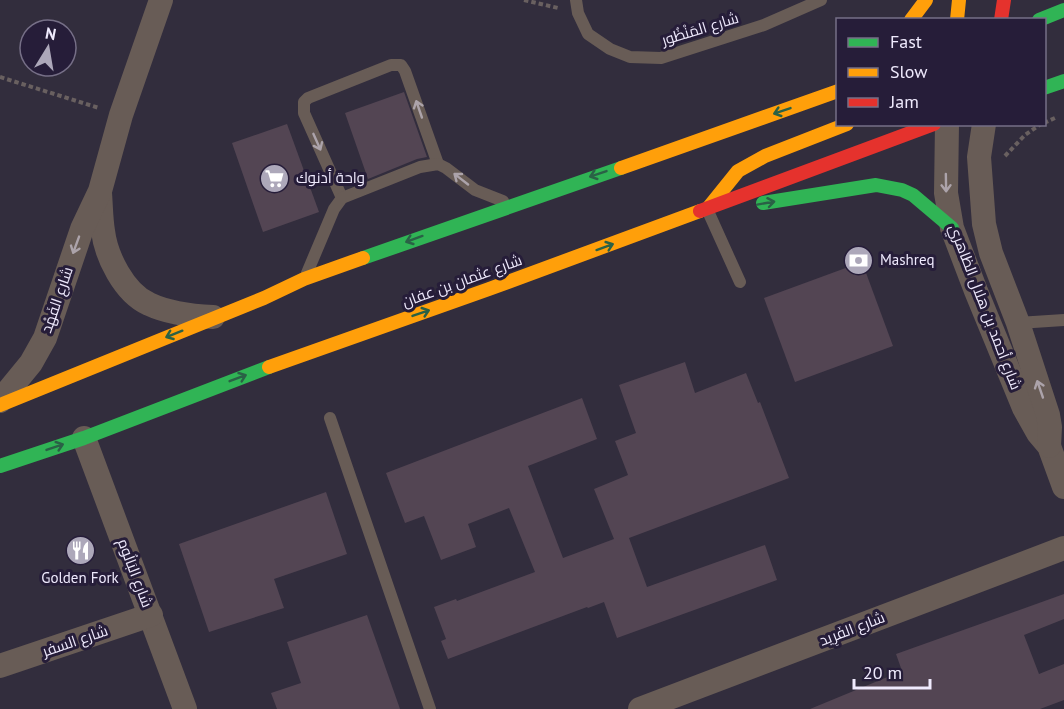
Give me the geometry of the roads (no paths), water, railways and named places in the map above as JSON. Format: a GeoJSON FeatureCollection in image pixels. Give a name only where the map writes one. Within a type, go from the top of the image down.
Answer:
{"type":"FeatureCollection","features":[{"type":"Feature","properties":{"kind":"main road"},"geometry":{"type":"LineString","coordinates":[[912,18],[926,0]]}},
{"type":"Feature","properties":{"kind":"main road"},"geometry":{"type":"LineString","coordinates":[[957,18],[959,0]]}},
{"type":"Feature","properties":{"kind":"main road"},"geometry":{"type":"LineString","coordinates":[[1001,18],[1004,0]]}},
{"type":"Feature","properties":{"kind":"main road"},"geometry":{"type":"LineString","coordinates":[[1044,18],[1064,10]]}},
{"type":"Feature","properties":{"kind":"main road"},"geometry":{"type":"LineString","coordinates":[[1046,87],[1064,81]]}},
{"type":"Feature","properties":{"kind":"main road"},"geometry":{"type":"LineString","coordinates":[[820,98],[836,84]]}},
{"type":"Feature","properties":{"kind":"main road"},"geometry":{"type":"LineString","coordinates":[[0,403],[264,298],[304,279],[836,91]]}},
{"type":"Feature","properties":{"kind":"main road"},"geometry":{"type":"LineString","coordinates":[[707,209],[738,171],[765,156],[842,126]]}},
{"type":"Feature","properties":{"kind":"main road","name":"شارع عثمان بن عفان"},"geometry":{"type":"LineString","coordinates":[[0,466],[84,438],[243,375],[489,289],[929,126]]}},
{"type":"Feature","properties":{"kind":"main road"},"geometry":{"type":"LineString","coordinates":[[707,209],[749,206],[876,185],[914,195],[952,228]]}},
{"type":"Feature","properties":{"kind":"street","name":"شارع الفَهْد"},"geometry":{"type":"LineString","coordinates":[[0,403],[31,363],[45,338],[82,228],[100,191],[121,115],[161,0]]}},
{"type":"Feature","properties":{"kind":"street","name":"شارع أحمد بن هلال الظاهري"},"geometry":{"type":"LineString","coordinates":[[947,126],[946,193],[952,228],[1024,408],[1056,458]]}},
{"type":"Feature","properties":{"kind":"street","name":"شارع أحمد بن هلال الظاهري"},"geometry":{"type":"LineString","coordinates":[[984,126],[980,157],[984,224],[991,253],[1018,323],[1048,415],[1064,488]]}},
{"type":"Feature","properties":{"kind":"street","name":"شارع الفَهْد"},"geometry":{"type":"LineString","coordinates":[[100,191],[103,232],[110,257],[122,281],[147,304],[192,316],[215,317]]}},
{"type":"Feature","properties":{"kind":"street","name":"شارع البَالُوم"},"geometry":{"type":"LineString","coordinates":[[84,438],[185,709]]}},
{"type":"Feature","properties":{"kind":"street","name":"شارع الفَرِيد"},"geometry":{"type":"LineString","coordinates":[[640,709],[1064,548]]}},
{"type":"Feature","properties":{"kind":"street","name":"شارع السفر"},"geometry":{"type":"LineString","coordinates":[[0,666],[151,615]]}},
{"type":"Feature","properties":{"kind":"lane","name":"شارع المَنْظُور"},"geometry":{"type":"LineString","coordinates":[[577,6],[588,34],[610,49],[630,57],[661,58],[764,25],[821,0]]}},
{"type":"Feature","properties":{"kind":"lane"},"geometry":{"type":"LineString","coordinates":[[342,198],[304,113],[304,102],[308,98],[391,65],[401,66],[405,70],[438,164]]}},
{"type":"Feature","properties":{"kind":"lane"},"geometry":{"type":"LineString","coordinates":[[304,279],[334,209],[342,198],[420,167],[438,164],[482,194],[513,204]]}},
{"type":"Feature","properties":{"kind":"lane"},"geometry":{"type":"LineString","coordinates":[[707,209],[740,282]]}},
{"type":"Feature","properties":{"kind":"lane"},"geometry":{"type":"LineString","coordinates":[[1018,323],[1064,320]]}},
{"type":"Feature","properties":{"kind":"lane"},"geometry":{"type":"LineString","coordinates":[[330,418],[430,709]]}},
{"type":"Feature","properties":{"kind":"place","name":"واحة أدنوك"},"geometry":{"type":"Point","coordinates":[275,178]}},
{"type":"Feature","properties":{"kind":"place","name":"Mashreq"},"geometry":{"type":"Point","coordinates":[859,260]}},
{"type":"Feature","properties":{"kind":"place","name":"Golden Fork"},"geometry":{"type":"Point","coordinates":[80,551]}}]}
